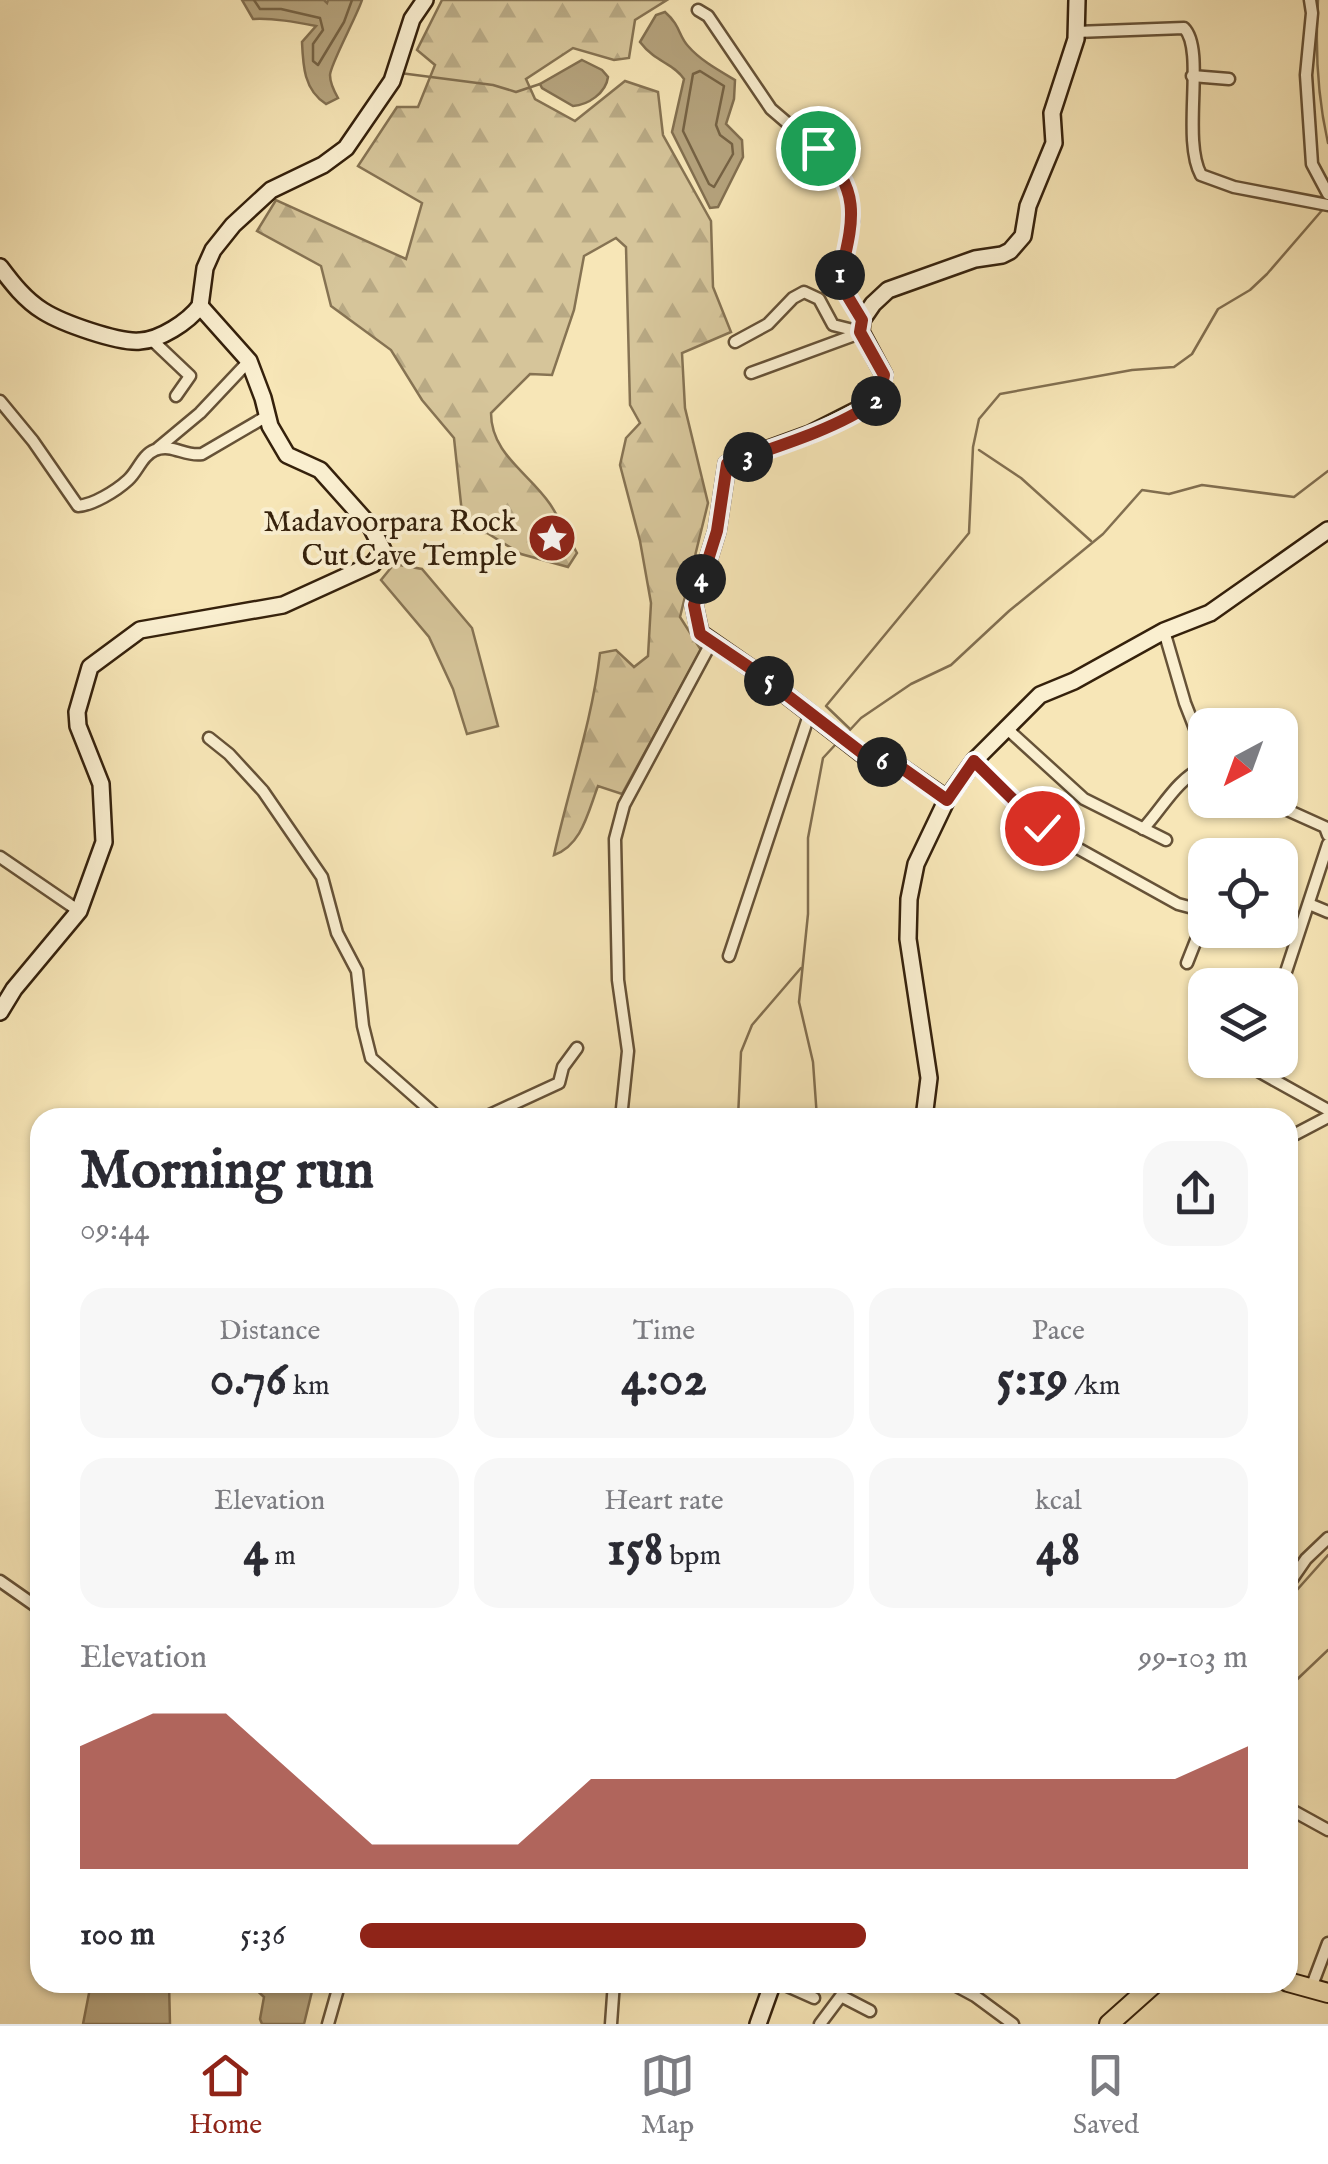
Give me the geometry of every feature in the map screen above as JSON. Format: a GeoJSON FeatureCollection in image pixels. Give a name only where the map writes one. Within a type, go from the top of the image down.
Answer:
{"type":"FeatureCollection","features":[{"type":"Feature","properties":{"kind":"main road"},"geometry":{"type":"LineString","coordinates":[[0,266],[17,290],[42,311],[66,322],[132,341],[152,339],[184,320],[200,306],[205,268],[213,250],[233,225],[271,190],[323,165],[346,148],[392,81],[412,20],[425,0]]}},
{"type":"Feature","properties":{"kind":"main road"},"geometry":{"type":"LineString","coordinates":[[947,800],[902,768],[866,756],[710,643],[700,634],[694,605],[717,531],[727,464],[810,434],[875,401],[884,375],[861,326],[888,290],[975,259],[1002,255],[1023,236],[1028,206],[1054,143],[1052,113],[1076,32],[1077,0]]}},
{"type":"Feature","properties":{"kind":"main road"},"geometry":{"type":"LineString","coordinates":[[0,1012],[14,988],[78,911],[104,842],[101,784],[78,726],[77,712],[90,667],[140,630],[282,605],[373,564],[384,550],[370,527],[320,470],[287,455],[267,416],[248,362],[200,306]]}},
{"type":"Feature","properties":{"kind":"main road"},"geometry":{"type":"LineString","coordinates":[[925,1108],[929,1078],[908,939],[909,898],[916,864],[947,800],[974,761],[1040,694],[1074,681],[1164,631],[1210,613],[1328,530]]}},
{"type":"Feature","properties":{"kind":"main road"},"geometry":{"type":"LineString","coordinates":[[763,2023],[773,1993]]}},
{"type":"Feature","properties":{"kind":"main road"},"geometry":{"type":"LineString","coordinates":[[1108,2024],[1139,1993]]}},
{"type":"Feature","properties":{"kind":"street"},"geometry":{"type":"LineString","coordinates":[[1310,0],[1306,75],[1312,164],[1328,194]]}},
{"type":"Feature","properties":{"kind":"street"},"geometry":{"type":"LineString","coordinates":[[698,10],[708,16],[771,109],[828,157],[849,192],[854,221],[839,282],[861,326]]}},
{"type":"Feature","properties":{"kind":"street"},"geometry":{"type":"LineString","coordinates":[[1076,32],[1184,28],[1193,43],[1192,128],[1201,175],[1234,187],[1328,205]]}},
{"type":"Feature","properties":{"kind":"street"},"geometry":{"type":"LineString","coordinates":[[1192,76],[1230,79]]}},
{"type":"Feature","properties":{"kind":"street"},"geometry":{"type":"LineString","coordinates":[[735,342],[768,324],[804,292],[820,299],[833,325],[861,326]]}},
{"type":"Feature","properties":{"kind":"street"},"geometry":{"type":"LineString","coordinates":[[751,373],[861,326]]}},
{"type":"Feature","properties":{"kind":"street"},"geometry":{"type":"LineString","coordinates":[[152,339],[190,376],[176,396]]}},
{"type":"Feature","properties":{"kind":"street"},"geometry":{"type":"LineString","coordinates":[[0,401],[78,506],[88,506],[128,480],[149,454],[200,413],[248,362]]}},
{"type":"Feature","properties":{"kind":"street"},"geometry":{"type":"LineString","coordinates":[[158,449],[173,448],[190,456],[202,454],[267,416]]}},
{"type":"Feature","properties":{"kind":"street"},"geometry":{"type":"LineString","coordinates":[[1164,631],[1188,713]]}},
{"type":"Feature","properties":{"kind":"street"},"geometry":{"type":"LineString","coordinates":[[622,1108],[628,1052],[618,980],[614,839],[624,804],[710,643]]}},
{"type":"Feature","properties":{"kind":"street"},"geometry":{"type":"LineString","coordinates":[[729,956],[810,712]]}},
{"type":"Feature","properties":{"kind":"street"},"geometry":{"type":"LineString","coordinates":[[1004,727],[1084,798],[1166,840]]}},
{"type":"Feature","properties":{"kind":"street"},"geometry":{"type":"LineString","coordinates":[[209,738],[264,791],[322,877],[336,933],[358,972],[363,1026],[371,1058],[428,1108]]}},
{"type":"Feature","properties":{"kind":"street"},"geometry":{"type":"LineString","coordinates":[[974,761],[1042,828],[1178,904],[1192,908],[1204,920],[1187,962]]}},
{"type":"Feature","properties":{"kind":"street"},"geometry":{"type":"LineString","coordinates":[[1144,829],[1188,774]]}},
{"type":"Feature","properties":{"kind":"street"},"geometry":{"type":"LineString","coordinates":[[1298,814],[1325,826],[1328,834]]}},
{"type":"Feature","properties":{"kind":"street"},"geometry":{"type":"LineString","coordinates":[[1287,968],[1328,844]]}},
{"type":"Feature","properties":{"kind":"street"},"geometry":{"type":"LineString","coordinates":[[0,857],[78,911]]}},
{"type":"Feature","properties":{"kind":"street"},"geometry":{"type":"LineString","coordinates":[[1309,904],[1328,912]]}},
{"type":"Feature","properties":{"kind":"street"},"geometry":{"type":"LineString","coordinates":[[504,1108],[558,1083],[577,1048]]}},
{"type":"Feature","properties":{"kind":"street"},"geometry":{"type":"LineString","coordinates":[[1271,1078],[1328,1110]]}},
{"type":"Feature","properties":{"kind":"street"},"geometry":{"type":"LineString","coordinates":[[1298,1133],[1328,1117]]}},
{"type":"Feature","properties":{"kind":"street"},"geometry":{"type":"LineString","coordinates":[[1298,1571],[1328,1538]]}},
{"type":"Feature","properties":{"kind":"street"},"geometry":{"type":"LineString","coordinates":[[0,1581],[30,1602]]}},
{"type":"Feature","properties":{"kind":"street"},"geometry":{"type":"LineString","coordinates":[[1298,1814],[1328,1830]]}},
{"type":"Feature","properties":{"kind":"street"},"geometry":{"type":"LineString","coordinates":[[1320,1990],[1328,1943]]}},
{"type":"Feature","properties":{"kind":"street"},"geometry":{"type":"LineString","coordinates":[[328,2024],[337,1993]]}},
{"type":"Feature","properties":{"kind":"street"},"geometry":{"type":"LineString","coordinates":[[611,2024],[613,1993]]}},
{"type":"Feature","properties":{"kind":"street"},"geometry":{"type":"LineString","coordinates":[[802,1993],[814,1998]]}},
{"type":"Feature","properties":{"kind":"street"},"geometry":{"type":"LineString","coordinates":[[969,1993],[1013,2024]]}},
{"type":"Feature","properties":{"kind":"street"},"geometry":{"type":"LineString","coordinates":[[820,2024],[841,1996],[870,2011]]}},
{"type":"Feature","properties":{"kind":"green space"},"geometry":{"type":"Polygon","coordinates":[[[442,0],[667,0],[635,20],[629,58],[614,60],[573,48],[526,79],[535,99],[575,121],[625,81],[658,92],[663,135],[711,221],[713,287],[731,332],[682,353],[685,408],[708,503],[680,617],[701,650],[622,794],[598,786],[578,836],[554,855],[586,729],[600,653],[616,650],[634,667],[648,656],[651,603],[620,465],[626,438],[640,423],[630,405],[626,247],[616,238],[584,256],[574,310],[552,375],[530,374],[491,413],[504,452],[550,504],[577,553],[568,567],[521,554],[487,533],[464,532],[454,438],[422,400],[391,350],[331,306],[321,266],[257,231],[276,200],[406,259],[422,203],[358,166],[397,107],[418,107],[435,65],[417,50],[442,0]]]}},
{"type":"Feature","properties":{"kind":"green space"},"geometry":{"type":"Polygon","coordinates":[[[394,564],[422,569],[472,628],[498,726],[467,734],[453,689],[429,637],[381,580],[394,564]]]}},
{"type":"Feature","properties":{"kind":"water"},"geometry":{"type":"Polygon","coordinates":[[[242,0],[362,0],[331,70],[338,98],[326,104],[313,92],[306,77],[302,42],[316,26],[253,19],[242,0]]]}},
{"type":"Feature","properties":{"kind":"water"},"geometry":{"type":"Polygon","coordinates":[[[665,12],[693,51],[735,80],[726,124],[742,140],[743,157],[718,207],[710,208],[672,132],[684,79],[640,42],[656,15],[665,12]]]}},
{"type":"Feature","properties":{"kind":"water"},"geometry":{"type":"Polygon","coordinates":[[[582,60],[608,77],[595,97],[573,106],[542,88],[540,84],[582,60]]]}},
{"type":"Feature","properties":{"kind":"water"},"geometry":{"type":"Polygon","coordinates":[[[89,1993],[169,1993],[170,2024],[83,2024],[89,1993]]]}},
{"type":"Feature","properties":{"kind":"water"},"geometry":{"type":"Polygon","coordinates":[[[260,1993],[312,1993],[304,2024],[262,2024],[264,1997],[260,1993]]]}},
{"type":"Feature","properties":{"kind":"waterway"},"geometry":{"type":"LineString","coordinates":[[1318,0],[1318,72],[1328,143]]}},
{"type":"Feature","properties":{"kind":"waterway"},"geometry":{"type":"LineString","coordinates":[[400,73],[493,85],[516,92],[540,84]]}},
{"type":"Feature","properties":{"kind":"waterway"},"geometry":{"type":"LineString","coordinates":[[850,729],[826,706],[969,533],[973,447],[979,419],[1000,394],[1132,370],[1174,367],[1192,354],[1218,309],[1250,290],[1267,274],[1324,208]]}},
{"type":"Feature","properties":{"kind":"waterway"},"geometry":{"type":"LineString","coordinates":[[979,450],[1021,478],[1091,541]]}},
{"type":"Feature","properties":{"kind":"waterway"},"geometry":{"type":"LineString","coordinates":[[848,732],[861,718],[911,684],[951,665],[1009,611],[1103,534],[1142,490],[1169,494],[1202,485],[1294,497],[1328,471]]}},
{"type":"Feature","properties":{"kind":"waterway"},"geometry":{"type":"LineString","coordinates":[[816,1108],[813,1062],[799,1002],[808,914],[808,838],[823,758],[836,744]]}},
{"type":"Feature","properties":{"kind":"waterway"},"geometry":{"type":"LineString","coordinates":[[738,1108],[741,1052],[752,1025],[801,968]]}},
{"type":"Feature","properties":{"kind":"waterway"},"geometry":{"type":"LineString","coordinates":[[1298,1589],[1328,1555]]}},
{"type":"Feature","properties":{"kind":"waterway"},"geometry":{"type":"LineString","coordinates":[[1298,1678],[1328,1650]]}},
{"type":"Feature","properties":{"kind":"place","name":"Madavoorpara Rock Cut Cave Temple"},"geometry":{"type":"Point","coordinates":[552,538]}},
{"type":"Feature","properties":{"kind":"route"},"geometry":{"type":"LineString","coordinates":[[818,148],[836,168],[849,192],[854,221],[839,282],[862,320],[860,332],[884,375],[881,390],[875,401],[810,434],[727,464],[717,531],[694,605],[696,622],[700,634],[710,643],[762,676],[866,756],[902,768],[947,800],[974,761],[1042,828]]}}]}
